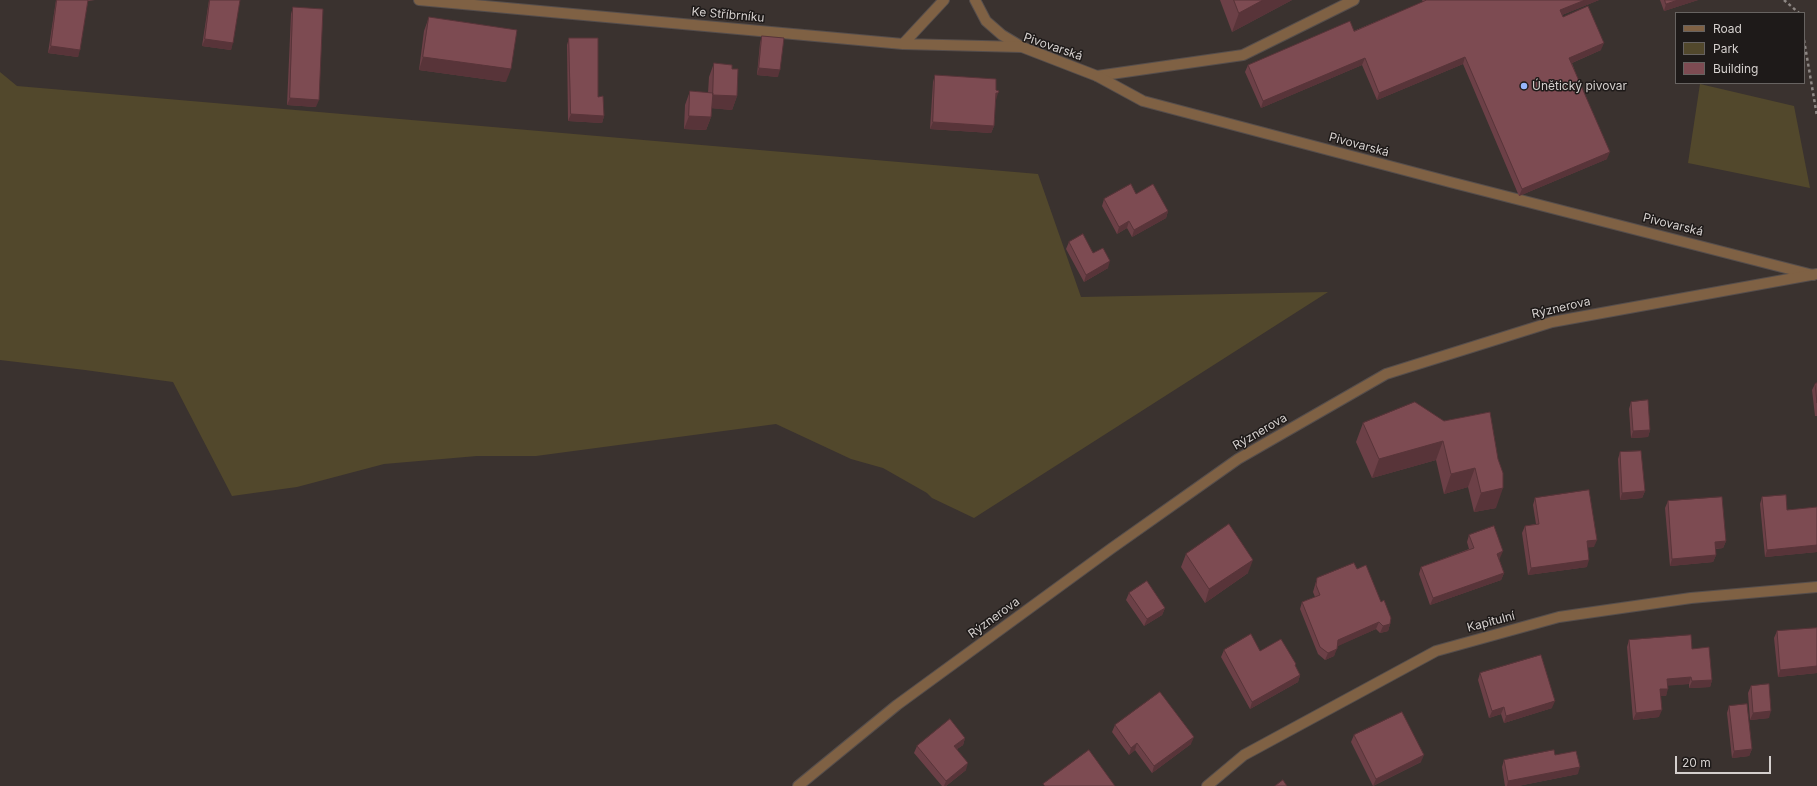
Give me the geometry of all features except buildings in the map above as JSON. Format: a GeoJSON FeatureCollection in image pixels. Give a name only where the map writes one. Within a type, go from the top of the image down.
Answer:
{"type":"FeatureCollection","features":[{"type":"Feature","properties":{"kind":"street","name":"Ke Stříbrníku"},"geometry":{"type":"LineString","coordinates":[[419,0],[903,44]]}},
{"type":"Feature","properties":{"kind":"street"},"geometry":{"type":"LineString","coordinates":[[903,44],[944,0]]}},
{"type":"Feature","properties":{"kind":"street"},"geometry":{"type":"LineString","coordinates":[[975,0],[986,22],[1002,35],[1022,47]]}},
{"type":"Feature","properties":{"kind":"street"},"geometry":{"type":"LineString","coordinates":[[1097,76],[1244,55],[1354,0]]}},
{"type":"Feature","properties":{"kind":"street","name":"Pivovarská"},"geometry":{"type":"LineString","coordinates":[[903,44],[1022,47],[1097,76],[1143,100],[1465,186],[1815,274]]}},
{"type":"Feature","properties":{"kind":"street","name":"Rýznerova"},"geometry":{"type":"LineString","coordinates":[[798,786],[903,701],[1112,548],[1226,468],[1386,374],[1552,322],[1815,274]]}},
{"type":"Feature","properties":{"kind":"street","name":"Kapitulní"},"geometry":{"type":"LineString","coordinates":[[1207,786],[1244,755],[1436,651],[1559,617],[1691,598],[1817,587]]}},
{"type":"Feature","properties":{"kind":"path"},"geometry":{"type":"LineString","coordinates":[[1784,0],[1798,12]]}},
{"type":"Feature","properties":{"kind":"path"},"geometry":{"type":"LineString","coordinates":[[1805,46],[1817,116]]}},
{"type":"Feature","properties":{"kind":"green space"},"geometry":{"type":"Polygon","coordinates":[[[0,72],[17,86],[1038,174],[1081,297],[1328,292],[974,518],[932,498],[927,493],[883,468],[851,459],[776,424],[536,456],[477,456],[384,464],[297,487],[232,496],[173,382],[0,360],[0,72]]]}},
{"type":"Feature","properties":{"kind":"green space"},"geometry":{"type":"Polygon","coordinates":[[[1700,84],[1794,106],[1810,188],[1688,163],[1700,84]]]}},
{"type":"Feature","properties":{"kind":"place","name":"Únětický pivovar"},"geometry":{"type":"Point","coordinates":[1524,86]}}]}
